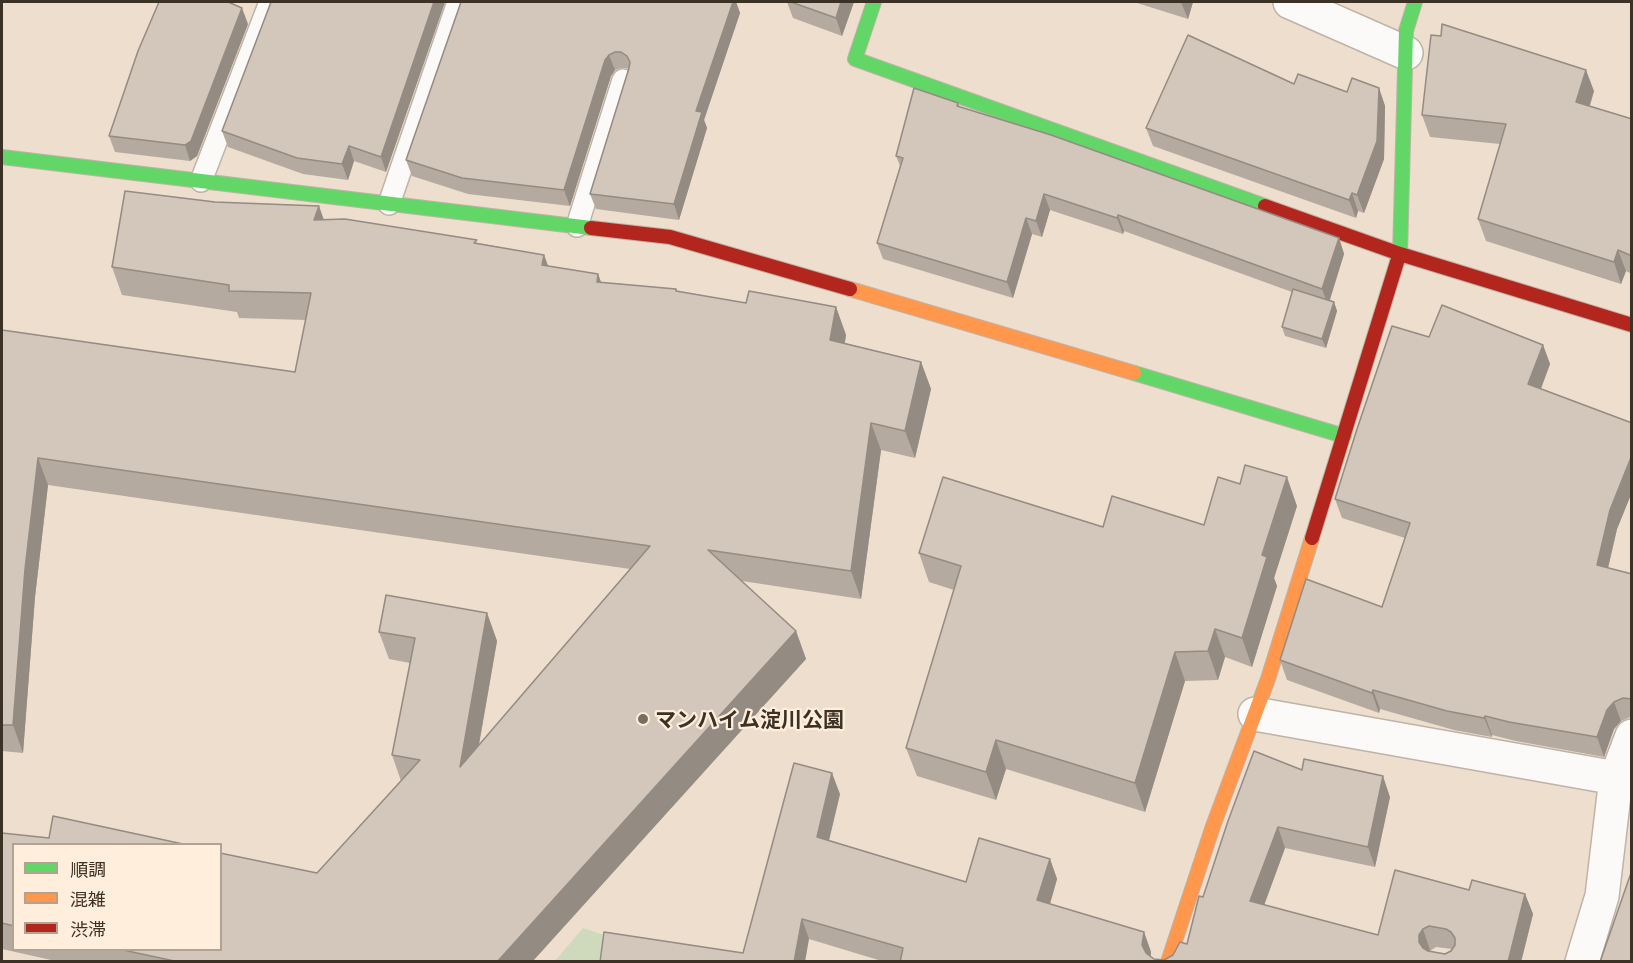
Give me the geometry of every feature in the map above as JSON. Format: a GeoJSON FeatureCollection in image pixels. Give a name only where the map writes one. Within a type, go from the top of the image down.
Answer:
{"type":"FeatureCollection","features":[{"type":"Feature","properties":{"kind":"street"},"geometry":{"type":"LineString","coordinates":[[874,2],[855,59],[1400,254],[1632,325]]}},
{"type":"Feature","properties":{"kind":"street"},"geometry":{"type":"LineString","coordinates":[[1290,2],[1406,53]]}},
{"type":"Feature","properties":{"kind":"street"},"geometry":{"type":"LineString","coordinates":[[1168,962],[1213,826],[1268,679],[1400,254],[1406,31],[1415,2]]}},
{"type":"Feature","properties":{"kind":"street"},"geometry":{"type":"LineString","coordinates":[[2,157],[670,237],[987,328],[1344,436]]}},
{"type":"Feature","properties":{"kind":"street"},"geometry":{"type":"LineString","coordinates":[[1255,714],[1616,778]]}},
{"type":"Feature","properties":{"kind":"street"},"geometry":{"type":"LineString","coordinates":[[1582,962],[1602,896],[1616,778],[1632,736]]}},
{"type":"Feature","properties":{"kind":"lane"},"geometry":{"type":"LineString","coordinates":[[201,181],[270,2]]}},
{"type":"Feature","properties":{"kind":"lane"},"geometry":{"type":"LineString","coordinates":[[388,204],[458,2]]}},
{"type":"Feature","properties":{"kind":"lane"},"geometry":{"type":"LineString","coordinates":[[577,226],[623,80]]}},
{"type":"Feature","properties":{"kind":"green space"},"geometry":{"type":"Polygon","coordinates":[[[583,928],[604,935],[602,961],[554,962],[583,928]]]}},
{"type":"Feature","properties":{"kind":"building"},"geometry":{"type":"Polygon","coordinates":[[[159,2],[228,2],[242,8],[191,141],[185,145],[109,136],[138,51],[159,2]]]}},
{"type":"Feature","properties":{"kind":"building"},"geometry":{"type":"Polygon","coordinates":[[[271,2],[434,2],[381,157],[349,146],[342,164],[297,158],[222,131],[271,2]]]}},
{"type":"Feature","properties":{"kind":"building"},"geometry":{"type":"Polygon","coordinates":[[[461,2],[733,2],[696,111],[702,112],[674,204],[590,194],[629,68],[630,62],[627,56],[621,52],[609,55],[605,60],[564,190],[462,178],[406,160],[461,2]]]}},
{"type":"Feature","properties":{"kind":"building"},"geometry":{"type":"Polygon","coordinates":[[[791,2],[841,2],[836,18],[791,2]]]}},
{"type":"Feature","properties":{"kind":"building"},"geometry":{"type":"Polygon","coordinates":[[[1442,24],[1586,70],[1576,102],[1632,119],[1632,256],[1618,250],[1614,262],[1478,219],[1506,124],[1422,115],[1431,35],[1441,36],[1442,24]]]}},
{"type":"Feature","properties":{"kind":"building"},"geometry":{"type":"Polygon","coordinates":[[[1188,35],[1294,84],[1298,74],[1347,92],[1352,78],[1379,88],[1377,141],[1357,195],[1352,193],[1349,200],[1146,128],[1188,35]]]}},
{"type":"Feature","properties":{"kind":"building"},"geometry":{"type":"Polygon","coordinates":[[[914,88],[958,103],[957,106],[1051,135],[1339,238],[1322,289],[1118,215],[1117,218],[1044,194],[1036,221],[1026,218],[1007,282],[877,243],[903,158],[896,156],[914,88]]]}},
{"type":"Feature","properties":{"kind":"building"},"geometry":{"type":"Polygon","coordinates":[[[125,191],[215,202],[319,206],[314,220],[345,219],[477,240],[474,243],[544,255],[542,265],[598,274],[597,282],[676,289],[676,291],[746,303],[749,291],[836,307],[830,340],[921,362],[905,431],[871,423],[851,571],[708,550],[796,631],[497,962],[179,962],[128,951],[222,951],[222,853],[317,873],[420,760],[392,755],[415,638],[379,632],[386,595],[487,613],[460,767],[650,546],[38,458],[25,569],[13,725],[2,725],[2,330],[295,372],[311,293],[229,291],[229,285],[112,267],[125,191]]]}},
{"type":"Feature","properties":{"kind":"building"},"geometry":{"type":"Polygon","coordinates":[[[1293,289],[1334,302],[1322,339],[1282,327],[1293,289]]]}},
{"type":"Feature","properties":{"kind":"building"},"geometry":{"type":"Polygon","coordinates":[[[1442,305],[1543,345],[1528,384],[1632,423],[1632,455],[1610,510],[1597,565],[1632,574],[1632,699],[1623,698],[1614,702],[1607,710],[1597,737],[1447,711],[1373,690],[1372,693],[1280,660],[1306,579],[1382,607],[1410,523],[1335,499],[1392,326],[1429,337],[1442,305]]]}},
{"type":"Feature","properties":{"kind":"building"},"geometry":{"type":"Polygon","coordinates":[[[1245,465],[1287,477],[1262,555],[1267,557],[1242,638],[1215,629],[1208,651],[1175,652],[1135,783],[996,740],[986,772],[906,748],[961,566],[919,553],[943,477],[1103,527],[1112,496],[1204,525],[1218,477],[1240,484],[1245,465]]]}},
{"type":"Feature","properties":{"kind":"building"},"geometry":{"type":"Polygon","coordinates":[[[1254,751],[1302,770],[1304,759],[1383,776],[1368,847],[1278,827],[1250,901],[1378,935],[1395,870],[1469,890],[1472,880],[1525,894],[1508,962],[900,962],[903,948],[802,919],[794,962],[600,962],[604,932],[743,953],[794,763],[832,773],[817,837],[966,882],[979,838],[1050,859],[1037,900],[1144,932],[1142,945],[1146,953],[1154,959],[1164,960],[1173,955],[1180,942],[1187,944],[1199,896],[1203,897],[1254,751]],[[1429,926],[1419,935],[1419,942],[1428,951],[1445,954],[1455,945],[1455,938],[1446,929],[1429,926]]]}},
{"type":"Feature","properties":{"kind":"building"},"geometry":{"type":"Polygon","coordinates":[[[53,816],[178,843],[12,843],[12,926],[2,923],[2,833],[49,838],[53,816]]]}},
{"type":"Feature","properties":{"kind":"building"},"geometry":{"type":"Polygon","coordinates":[[[1632,870],[1632,962],[1600,962],[1632,870]]]}},
{"type":"Feature","properties":{"kind":"traffic: fast"},"geometry":{"type":"LineString","coordinates":[[874,2],[855,59],[1265,206]]}},
{"type":"Feature","properties":{"kind":"traffic: fast"},"geometry":{"type":"LineString","coordinates":[[1397,262],[1400,254],[1406,31],[1415,2]]}},
{"type":"Feature","properties":{"kind":"traffic: fast"},"geometry":{"type":"LineString","coordinates":[[2,157],[591,228]]}},
{"type":"Feature","properties":{"kind":"traffic: fast"},"geometry":{"type":"LineString","coordinates":[[1134,373],[1344,436]]}},
{"type":"Feature","properties":{"kind":"traffic: slow"},"geometry":{"type":"LineString","coordinates":[[850,289],[1134,373]]}},
{"type":"Feature","properties":{"kind":"traffic: slow"},"geometry":{"type":"LineString","coordinates":[[1168,962],[1213,826],[1268,679],[1312,538]]}},
{"type":"Feature","properties":{"kind":"traffic: jam"},"geometry":{"type":"LineString","coordinates":[[1265,206],[1400,254],[1632,325]]}},
{"type":"Feature","properties":{"kind":"traffic: jam"},"geometry":{"type":"LineString","coordinates":[[591,228],[670,237],[850,289]]}},
{"type":"Feature","properties":{"kind":"traffic: jam"},"geometry":{"type":"LineString","coordinates":[[1312,538],[1397,262]]}},
{"type":"Feature","properties":{"kind":"place","name":"マンハイム淀川公園"},"geometry":{"type":"Point","coordinates":[643,719]}}]}
